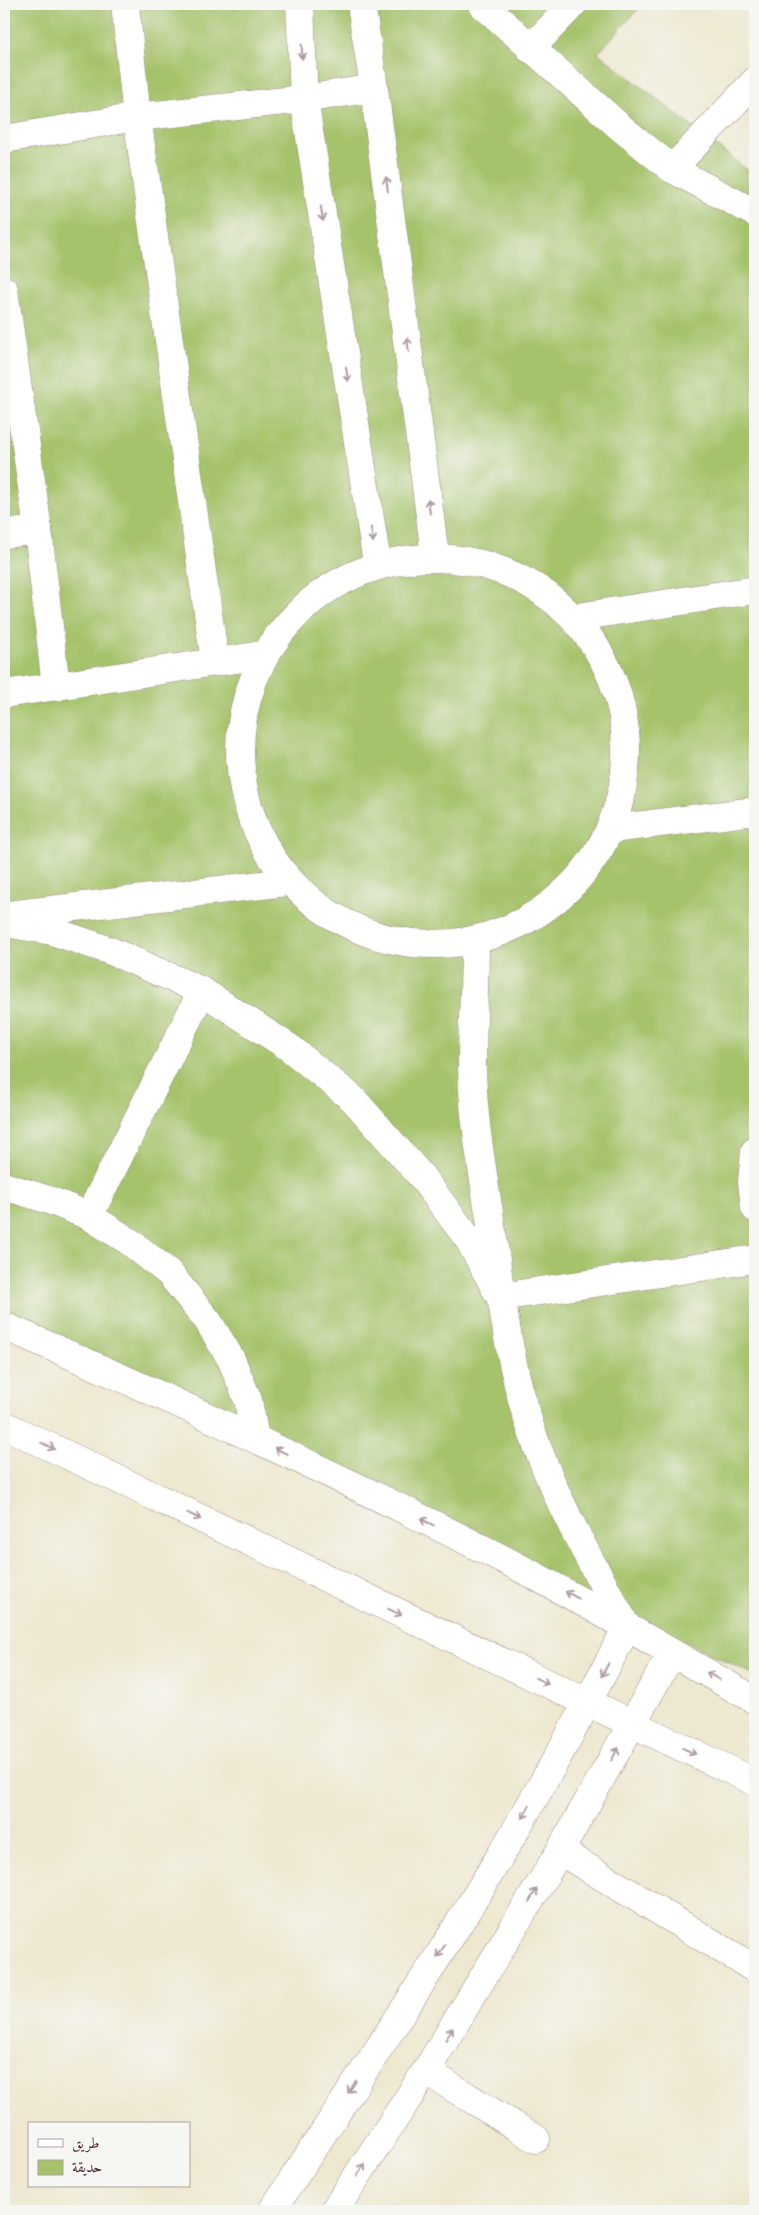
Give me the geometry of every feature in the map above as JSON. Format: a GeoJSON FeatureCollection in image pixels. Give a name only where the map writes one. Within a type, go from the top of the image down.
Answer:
{"type":"FeatureCollection","features":[{"type":"Feature","properties":{"kind":"street"},"geometry":{"type":"LineString","coordinates":[[125,4],[137,117],[215,662]]}},
{"type":"Feature","properties":{"kind":"street"},"geometry":{"type":"LineString","coordinates":[[300,4],[304,99],[377,563]]}},
{"type":"Feature","properties":{"kind":"street"},"geometry":{"type":"LineString","coordinates":[[361,4],[374,88],[435,555]]}},
{"type":"Feature","properties":{"kind":"street"},"geometry":{"type":"LineString","coordinates":[[482,4],[530,49],[672,169],[755,213]]}},
{"type":"Feature","properties":{"kind":"street"},"geometry":{"type":"LineString","coordinates":[[530,49],[573,4]]}},
{"type":"Feature","properties":{"kind":"street"},"geometry":{"type":"LineString","coordinates":[[672,169],[755,81]]}},
{"type":"Feature","properties":{"kind":"street"},"geometry":{"type":"LineString","coordinates":[[4,139],[137,117],[304,99],[374,88]]}},
{"type":"Feature","properties":{"kind":"street"},"geometry":{"type":"LineString","coordinates":[[4,290],[38,530],[56,687]]}},
{"type":"Feature","properties":{"kind":"street"},"geometry":{"type":"LineString","coordinates":[[4,534],[38,530]]}},
{"type":"Feature","properties":{"kind":"street"},"geometry":{"type":"LineString","coordinates":[[435,555],[513,571],[577,618],[616,681],[629,756],[612,829],[557,902],[475,942],[406,946],[340,924],[287,882],[247,812],[238,732],[262,655],[311,598],[377,563],[435,555]]}},
{"type":"Feature","properties":{"kind":"street"},"geometry":{"type":"LineString","coordinates":[[577,618],[755,590]]}},
{"type":"Feature","properties":{"kind":"street"},"geometry":{"type":"LineString","coordinates":[[4,694],[262,655]]}},
{"type":"Feature","properties":{"kind":"street"},"geometry":{"type":"LineString","coordinates":[[612,829],[755,811]]}},
{"type":"Feature","properties":{"kind":"street"},"geometry":{"type":"LineString","coordinates":[[4,916],[287,882]]}},
{"type":"Feature","properties":{"kind":"street"},"geometry":{"type":"LineString","coordinates":[[4,924],[52,932],[111,951],[202,991],[290,1048],[353,1099],[420,1176],[469,1240],[500,1297]]}},
{"type":"Feature","properties":{"kind":"street"},"geometry":{"type":"LineString","coordinates":[[475,942],[472,1068],[479,1154],[500,1297],[514,1363],[530,1426],[549,1476],[581,1543],[627,1627]]}},
{"type":"Feature","properties":{"kind":"street"},"geometry":{"type":"LineString","coordinates":[[89,1216],[202,991]]}},
{"type":"Feature","properties":{"kind":"street"},"geometry":{"type":"LineString","coordinates":[[755,1151],[752,1182],[755,1208]]}},
{"type":"Feature","properties":{"kind":"street"},"geometry":{"type":"LineString","coordinates":[[4,1186],[49,1200],[89,1216],[130,1242],[169,1273],[208,1321],[231,1359],[248,1400],[255,1438]]}},
{"type":"Feature","properties":{"kind":"street"},"geometry":{"type":"LineString","coordinates":[[500,1297],[755,1259]]}},
{"type":"Feature","properties":{"kind":"street"},"geometry":{"type":"LineString","coordinates":[[4,1326],[255,1438],[497,1556],[755,1700]]}},
{"type":"Feature","properties":{"kind":"street"},"geometry":{"type":"LineString","coordinates":[[4,1425],[755,1782]]}},
{"type":"Feature","properties":{"kind":"street"},"geometry":{"type":"LineString","coordinates":[[272,2211],[512,1836],[588,1702],[627,1627]]}},
{"type":"Feature","properties":{"kind":"street"},"geometry":{"type":"LineString","coordinates":[[334,2211],[426,2070],[560,1851],[672,1653]]}},
{"type":"Feature","properties":{"kind":"street"},"geometry":{"type":"LineString","coordinates":[[560,1851],[755,1969]]}},
{"type":"Feature","properties":{"kind":"street"},"geometry":{"type":"LineString","coordinates":[[426,2070],[536,2139]]}},
{"type":"Feature","properties":{"kind":"green space"},"geometry":{"type":"Polygon","coordinates":[[[4,4],[643,4],[598,53],[755,176],[755,1675],[4,1322],[4,4]]]}}]}
